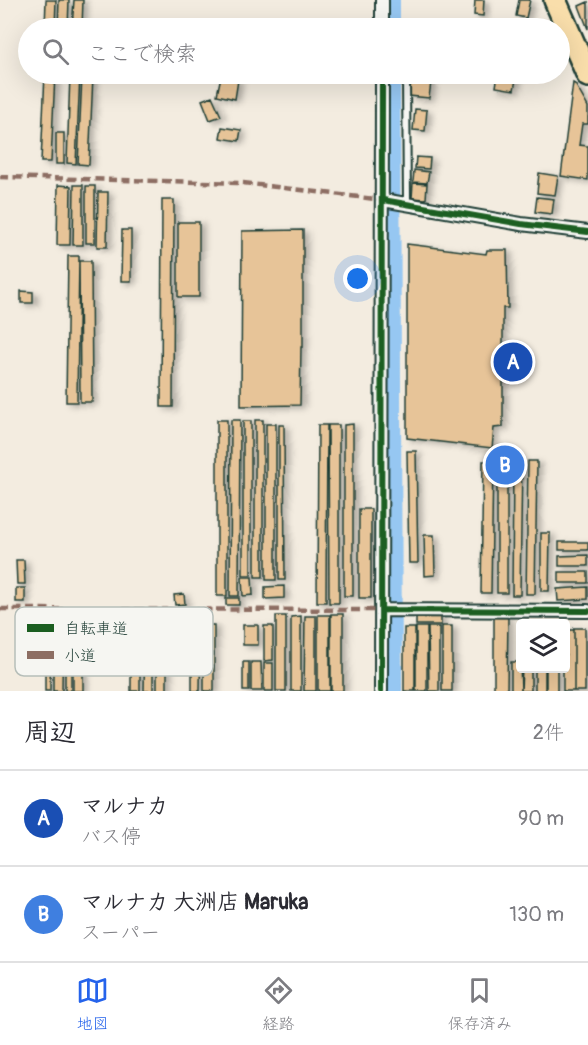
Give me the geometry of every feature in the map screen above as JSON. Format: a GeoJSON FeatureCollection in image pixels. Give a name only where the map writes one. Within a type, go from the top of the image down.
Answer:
{"type":"FeatureCollection","features":[{"type":"Feature","properties":{"kind":"highway"},"geometry":{"type":"LineString","coordinates":[[555,0],[563,18]]}},
{"type":"Feature","properties":{"kind":"highway"},"geometry":{"type":"LineString","coordinates":[[570,35],[588,76]]}},
{"type":"Feature","properties":{"kind":"street"},"geometry":{"type":"LineString","coordinates":[[382,0],[382,18]]}},
{"type":"Feature","properties":{"kind":"street"},"geometry":{"type":"LineString","coordinates":[[381,691],[395,203],[383,84]]}},
{"type":"Feature","properties":{"kind":"street"},"geometry":{"type":"LineString","coordinates":[[395,203],[521,224],[588,232]]}},
{"type":"Feature","properties":{"kind":"street"},"geometry":{"type":"LineString","coordinates":[[382,610],[588,611]]}},
{"type":"Feature","properties":{"kind":"lane"},"geometry":{"type":"LineString","coordinates":[[395,203],[405,84]]}},
{"type":"Feature","properties":{"kind":"building"},"geometry":{"type":"Polygon","coordinates":[[[46,0],[56,0],[55,18],[45,18],[46,0]]]}},
{"type":"Feature","properties":{"kind":"building"},"geometry":{"type":"Polygon","coordinates":[[[59,0],[69,0],[68,18],[58,18],[59,0]]]}},
{"type":"Feature","properties":{"kind":"building"},"geometry":{"type":"Polygon","coordinates":[[[74,0],[83,0],[82,18],[73,18],[74,0]]]}},
{"type":"Feature","properties":{"kind":"building"},"geometry":{"type":"Polygon","coordinates":[[[475,0],[484,0],[483,16],[474,15],[475,0]]]}},
{"type":"Feature","properties":{"kind":"building"},"geometry":{"type":"Polygon","coordinates":[[[519,0],[530,0],[526,18],[516,16],[519,0]]]}},
{"type":"Feature","properties":{"kind":"building"},"geometry":{"type":"Polygon","coordinates":[[[588,2],[588,29],[579,6],[588,2]]]}},
{"type":"Feature","properties":{"kind":"building"},"geometry":{"type":"Polygon","coordinates":[[[573,83],[588,107],[588,124],[582,124],[579,145],[588,146],[588,180],[561,176],[573,83]]]}},
{"type":"Feature","properties":{"kind":"building"},"geometry":{"type":"Polygon","coordinates":[[[45,84],[55,84],[51,162],[41,162],[45,84]]]}},
{"type":"Feature","properties":{"kind":"building"},"geometry":{"type":"Polygon","coordinates":[[[70,84],[80,84],[76,164],[67,163],[70,84]]]}},
{"type":"Feature","properties":{"kind":"building"},"geometry":{"type":"Polygon","coordinates":[[[82,84],[93,84],[89,165],[78,164],[82,84]]]}},
{"type":"Feature","properties":{"kind":"building"},"geometry":{"type":"Polygon","coordinates":[[[219,84],[237,84],[235,99],[217,95],[219,84]]]}},
{"type":"Feature","properties":{"kind":"building"},"geometry":{"type":"Polygon","coordinates":[[[411,84],[431,84],[429,98],[409,96],[411,84]]]}},
{"type":"Feature","properties":{"kind":"building"},"geometry":{"type":"Polygon","coordinates":[[[496,84],[515,84],[514,90],[496,87],[496,84]]]}},
{"type":"Feature","properties":{"kind":"building"},"geometry":{"type":"Polygon","coordinates":[[[212,96],[221,116],[210,120],[202,100],[212,96]]]}},
{"type":"Feature","properties":{"kind":"building"},"geometry":{"type":"Polygon","coordinates":[[[415,109],[427,110],[425,131],[413,130],[415,109]]]}},
{"type":"Feature","properties":{"kind":"building"},"geometry":{"type":"Polygon","coordinates":[[[222,127],[241,130],[239,141],[220,138],[222,127]]]}},
{"type":"Feature","properties":{"kind":"building"},"geometry":{"type":"Polygon","coordinates":[[[56,133],[64,133],[64,164],[56,164],[56,133]]]}},
{"type":"Feature","properties":{"kind":"building"},"geometry":{"type":"Polygon","coordinates":[[[416,157],[430,158],[429,169],[415,168],[416,157]]]}},
{"type":"Feature","properties":{"kind":"building"},"geometry":{"type":"Polygon","coordinates":[[[414,170],[429,172],[427,183],[413,182],[414,170]]]}},
{"type":"Feature","properties":{"kind":"building"},"geometry":{"type":"Polygon","coordinates":[[[539,173],[558,176],[555,195],[537,193],[539,173]]]}},
{"type":"Feature","properties":{"kind":"building"},"geometry":{"type":"Polygon","coordinates":[[[413,183],[427,184],[426,199],[412,198],[413,183]]]}},
{"type":"Feature","properties":{"kind":"building"},"geometry":{"type":"Polygon","coordinates":[[[58,185],[71,186],[70,245],[57,245],[58,185]]]}},
{"type":"Feature","properties":{"kind":"building"},"geometry":{"type":"Polygon","coordinates":[[[74,185],[83,185],[83,245],[73,245],[74,185]]]}},
{"type":"Feature","properties":{"kind":"building"},"geometry":{"type":"Polygon","coordinates":[[[86,186],[95,186],[95,243],[86,243],[86,186]]]}},
{"type":"Feature","properties":{"kind":"building"},"geometry":{"type":"Polygon","coordinates":[[[98,192],[108,192],[107,247],[97,247],[98,192]]]}},
{"type":"Feature","properties":{"kind":"building"},"geometry":{"type":"Polygon","coordinates":[[[537,197],[554,199],[552,214],[535,212],[537,197]]]}},
{"type":"Feature","properties":{"kind":"building"},"geometry":{"type":"Polygon","coordinates":[[[162,200],[174,200],[173,407],[161,407],[162,200]]]}},
{"type":"Feature","properties":{"kind":"building"},"geometry":{"type":"Polygon","coordinates":[[[178,222],[199,222],[199,297],[178,297],[178,222]]]}},
{"type":"Feature","properties":{"kind":"building"},"geometry":{"type":"Polygon","coordinates":[[[122,230],[131,230],[131,281],[121,281],[122,230]]]}},
{"type":"Feature","properties":{"kind":"building"},"geometry":{"type":"Polygon","coordinates":[[[303,230],[303,347],[301,347],[300,405],[241,406],[242,231],[303,230]]]}},
{"type":"Feature","properties":{"kind":"building"},"geometry":{"type":"Polygon","coordinates":[[[407,244],[486,254],[487,250],[507,250],[508,308],[503,308],[503,427],[494,428],[492,448],[407,438],[407,244]]]}},
{"type":"Feature","properties":{"kind":"building"},"geometry":{"type":"Polygon","coordinates":[[[68,256],[79,256],[77,402],[66,402],[68,256]]]}},
{"type":"Feature","properties":{"kind":"building"},"geometry":{"type":"Polygon","coordinates":[[[79,261],[91,261],[92,402],[80,402],[79,261]]]}},
{"type":"Feature","properties":{"kind":"building"},"geometry":{"type":"Polygon","coordinates":[[[21,291],[33,292],[33,303],[21,303],[21,291]]]}},
{"type":"Feature","properties":{"kind":"building"},"geometry":{"type":"Polygon","coordinates":[[[217,420],[227,420],[227,596],[217,596],[217,420]]]}},
{"type":"Feature","properties":{"kind":"building"},"geometry":{"type":"Polygon","coordinates":[[[231,420],[240,420],[239,596],[230,596],[231,420]]]}},
{"type":"Feature","properties":{"kind":"building"},"geometry":{"type":"Polygon","coordinates":[[[255,420],[263,420],[263,577],[255,577],[255,420]]]}},
{"type":"Feature","properties":{"kind":"building"},"geometry":{"type":"Polygon","coordinates":[[[243,421],[251,421],[251,575],[243,575],[243,421]]]}},
{"type":"Feature","properties":{"kind":"building"},"geometry":{"type":"Polygon","coordinates":[[[266,424],[276,424],[276,580],[266,580],[266,424]]]}},
{"type":"Feature","properties":{"kind":"building"},"geometry":{"type":"Polygon","coordinates":[[[353,424],[353,596],[344,596],[344,425],[353,424]]]}},
{"type":"Feature","properties":{"kind":"building"},"geometry":{"type":"Polygon","coordinates":[[[279,425],[284,425],[285,580],[279,580],[279,425]]]}},
{"type":"Feature","properties":{"kind":"building"},"geometry":{"type":"Polygon","coordinates":[[[318,425],[327,425],[326,602],[317,602],[318,425]]]}},
{"type":"Feature","properties":{"kind":"building"},"geometry":{"type":"Polygon","coordinates":[[[328,425],[339,425],[339,603],[329,603],[328,425]]]}},
{"type":"Feature","properties":{"kind":"building"},"geometry":{"type":"Polygon","coordinates":[[[407,451],[416,451],[418,563],[409,563],[407,451]]]}},
{"type":"Feature","properties":{"kind":"building"},"geometry":{"type":"Polygon","coordinates":[[[497,460],[507,460],[507,593],[497,593],[497,460]]]}},
{"type":"Feature","properties":{"kind":"building"},"geometry":{"type":"Polygon","coordinates":[[[483,461],[493,461],[491,593],[481,593],[483,461]]]}},
{"type":"Feature","properties":{"kind":"building"},"geometry":{"type":"Polygon","coordinates":[[[513,461],[522,461],[520,595],[512,595],[513,461]]]}},
{"type":"Feature","properties":{"kind":"building"},"geometry":{"type":"Polygon","coordinates":[[[528,461],[537,461],[535,594],[526,594],[528,461]]]}},
{"type":"Feature","properties":{"kind":"building"},"geometry":{"type":"Polygon","coordinates":[[[359,509],[371,509],[371,598],[359,598],[359,509]]]}},
{"type":"Feature","properties":{"kind":"building"},"geometry":{"type":"Polygon","coordinates":[[[541,533],[550,533],[549,591],[541,591],[541,533]]]}},
{"type":"Feature","properties":{"kind":"building"},"geometry":{"type":"Polygon","coordinates":[[[424,535],[434,535],[435,575],[425,576],[424,535]]]}},
{"type":"Feature","properties":{"kind":"building"},"geometry":{"type":"Polygon","coordinates":[[[559,542],[588,542],[588,550],[559,550],[559,542]]]}},
{"type":"Feature","properties":{"kind":"building"},"geometry":{"type":"Polygon","coordinates":[[[588,555],[588,566],[559,566],[559,556],[588,555]]]}},
{"type":"Feature","properties":{"kind":"building"},"geometry":{"type":"Polygon","coordinates":[[[16,560],[24,560],[25,584],[17,584],[16,560]]]}},
{"type":"Feature","properties":{"kind":"building"},"geometry":{"type":"Polygon","coordinates":[[[559,572],[588,572],[588,583],[559,583],[559,572]]]}},
{"type":"Feature","properties":{"kind":"building"},"geometry":{"type":"Polygon","coordinates":[[[242,577],[252,577],[253,595],[243,596],[242,577]]]}},
{"type":"Feature","properties":{"kind":"building"},"geometry":{"type":"Polygon","coordinates":[[[284,586],[284,598],[265,599],[265,587],[284,586]]]}},
{"type":"Feature","properties":{"kind":"building"},"geometry":{"type":"Polygon","coordinates":[[[588,587],[588,599],[558,601],[557,589],[588,587]]]}},
{"type":"Feature","properties":{"kind":"building"},"geometry":{"type":"Polygon","coordinates":[[[16,588],[25,588],[25,602],[16,602],[16,588]]]}},
{"type":"Feature","properties":{"kind":"building"},"geometry":{"type":"Polygon","coordinates":[[[184,594],[185,604],[175,605],[174,595],[184,594]]]}},
{"type":"Feature","properties":{"kind":"building"},"geometry":{"type":"Polygon","coordinates":[[[226,598],[239,598],[239,605],[226,605],[226,598]]]}},
{"type":"Feature","properties":{"kind":"building"},"geometry":{"type":"Polygon","coordinates":[[[331,614],[343,614],[343,691],[331,691],[331,614]]]}},
{"type":"Feature","properties":{"kind":"building"},"geometry":{"type":"Polygon","coordinates":[[[318,615],[330,615],[330,691],[318,691],[318,615]]]}},
{"type":"Feature","properties":{"kind":"building"},"geometry":{"type":"Polygon","coordinates":[[[416,615],[441,615],[441,625],[416,625],[416,615]]]}},
{"type":"Feature","properties":{"kind":"building"},"geometry":{"type":"Polygon","coordinates":[[[276,616],[286,616],[286,691],[276,691],[276,616]]]}},
{"type":"Feature","properties":{"kind":"building"},"geometry":{"type":"Polygon","coordinates":[[[301,616],[301,691],[291,691],[291,617],[301,616]]]}},
{"type":"Feature","properties":{"kind":"building"},"geometry":{"type":"Polygon","coordinates":[[[305,616],[316,616],[316,691],[304,691],[305,616]]]}},
{"type":"Feature","properties":{"kind":"building"},"geometry":{"type":"Polygon","coordinates":[[[494,617],[508,617],[507,691],[494,691],[494,617]]]}},
{"type":"Feature","properties":{"kind":"building"},"geometry":{"type":"Polygon","coordinates":[[[214,625],[214,691],[204,691],[204,676],[213,676],[214,625]]]}},
{"type":"Feature","properties":{"kind":"building"},"geometry":{"type":"Polygon","coordinates":[[[243,625],[258,625],[258,645],[243,645],[243,625]]]}},
{"type":"Feature","properties":{"kind":"building"},"geometry":{"type":"Polygon","coordinates":[[[264,626],[273,626],[273,660],[264,661],[264,626]]]}},
{"type":"Feature","properties":{"kind":"building"},"geometry":{"type":"Polygon","coordinates":[[[442,626],[452,626],[452,691],[442,691],[442,626]]]}},
{"type":"Feature","properties":{"kind":"building"},"geometry":{"type":"Polygon","coordinates":[[[416,627],[427,627],[427,691],[416,691],[416,627]]]}},
{"type":"Feature","properties":{"kind":"building"},"geometry":{"type":"Polygon","coordinates":[[[428,627],[439,627],[439,691],[429,691],[428,627]]]}},
{"type":"Feature","properties":{"kind":"building"},"geometry":{"type":"Polygon","coordinates":[[[404,628],[415,628],[415,691],[404,691],[404,628]]]}},
{"type":"Feature","properties":{"kind":"building"},"geometry":{"type":"Polygon","coordinates":[[[574,628],[585,628],[585,691],[574,691],[574,628]]]}},
{"type":"Feature","properties":{"kind":"building"},"geometry":{"type":"Polygon","coordinates":[[[570,630],[574,630],[574,691],[563,691],[563,673],[570,673],[570,630]]]}},
{"type":"Feature","properties":{"kind":"building"},"geometry":{"type":"Polygon","coordinates":[[[243,662],[249,662],[249,691],[243,691],[243,662]]]}},
{"type":"Feature","properties":{"kind":"building"},"geometry":{"type":"Polygon","coordinates":[[[251,662],[261,662],[262,691],[251,691],[251,662]]]}},
{"type":"Feature","properties":{"kind":"building"},"geometry":{"type":"Polygon","coordinates":[[[511,662],[516,662],[516,673],[520,673],[521,691],[511,691],[511,662]]]}},
{"type":"Feature","properties":{"kind":"building"},"geometry":{"type":"Polygon","coordinates":[[[264,663],[273,663],[273,691],[264,691],[264,663]]]}},
{"type":"Feature","properties":{"kind":"building"},"geometry":{"type":"Polygon","coordinates":[[[522,673],[531,673],[531,691],[521,691],[522,673]]]}},
{"type":"Feature","properties":{"kind":"building"},"geometry":{"type":"Polygon","coordinates":[[[535,673],[545,673],[545,691],[535,691],[535,673]]]}},
{"type":"Feature","properties":{"kind":"building"},"geometry":{"type":"Polygon","coordinates":[[[546,673],[557,673],[557,691],[546,691],[546,673]]]}},
{"type":"Feature","properties":{"kind":"building"},"geometry":{"type":"Polygon","coordinates":[[[45,676],[50,676],[50,691],[45,691],[45,676]]]}},
{"type":"Feature","properties":{"kind":"building"},"geometry":{"type":"Polygon","coordinates":[[[53,676],[62,676],[62,691],[53,691],[53,676]]]}},
{"type":"Feature","properties":{"kind":"building"},"geometry":{"type":"Polygon","coordinates":[[[65,676],[71,676],[71,691],[65,691],[65,676]]]}},
{"type":"Feature","properties":{"kind":"building"},"geometry":{"type":"Polygon","coordinates":[[[73,676],[83,676],[83,691],[73,691],[73,676]]]}},
{"type":"Feature","properties":{"kind":"building"},"geometry":{"type":"Polygon","coordinates":[[[131,676],[140,676],[140,691],[131,691],[131,676]]]}},
{"type":"Feature","properties":{"kind":"building"},"geometry":{"type":"Polygon","coordinates":[[[144,676],[153,676],[153,691],[144,691],[144,676]]]}},
{"type":"Feature","properties":{"kind":"building"},"geometry":{"type":"Polygon","coordinates":[[[157,676],[167,676],[167,691],[157,691],[157,676]]]}},
{"type":"Feature","properties":{"kind":"building"},"geometry":{"type":"Polygon","coordinates":[[[192,676],[200,676],[200,691],[192,691],[192,676]]]}},
{"type":"Feature","properties":{"kind":"waterway"},"geometry":{"type":"LineString","coordinates":[[389,0],[389,18]]}},
{"type":"Feature","properties":{"kind":"waterway"},"geometry":{"type":"LineString","coordinates":[[389,84],[391,691]]}},
{"type":"Feature","properties":{"kind":"marked path"},"geometry":{"type":"LineString","coordinates":[[0,177],[243,183],[383,200]]}},
{"type":"Feature","properties":{"kind":"marked path"},"geometry":{"type":"LineString","coordinates":[[0,609],[15,609]]}},
{"type":"Feature","properties":{"kind":"marked path"},"geometry":{"type":"LineString","coordinates":[[213,610],[382,610]]}},
{"type":"Feature","properties":{"kind":"cycle path"},"geometry":{"type":"LineString","coordinates":[[381,691],[382,84]]}},
{"type":"Feature","properties":{"kind":"cycle path"},"geometry":{"type":"LineString","coordinates":[[383,200],[521,224],[588,232]]}},
{"type":"Feature","properties":{"kind":"cycle path"},"geometry":{"type":"LineString","coordinates":[[382,610],[588,611]]}},
{"type":"Feature","properties":{"kind":"place","name":"マルナカ"},"geometry":{"type":"Point","coordinates":[513,362]}},
{"type":"Feature","properties":{"kind":"place","name":"マルナカ 大洲店 Maruka"},"geometry":{"type":"Point","coordinates":[505,465]}}]}
